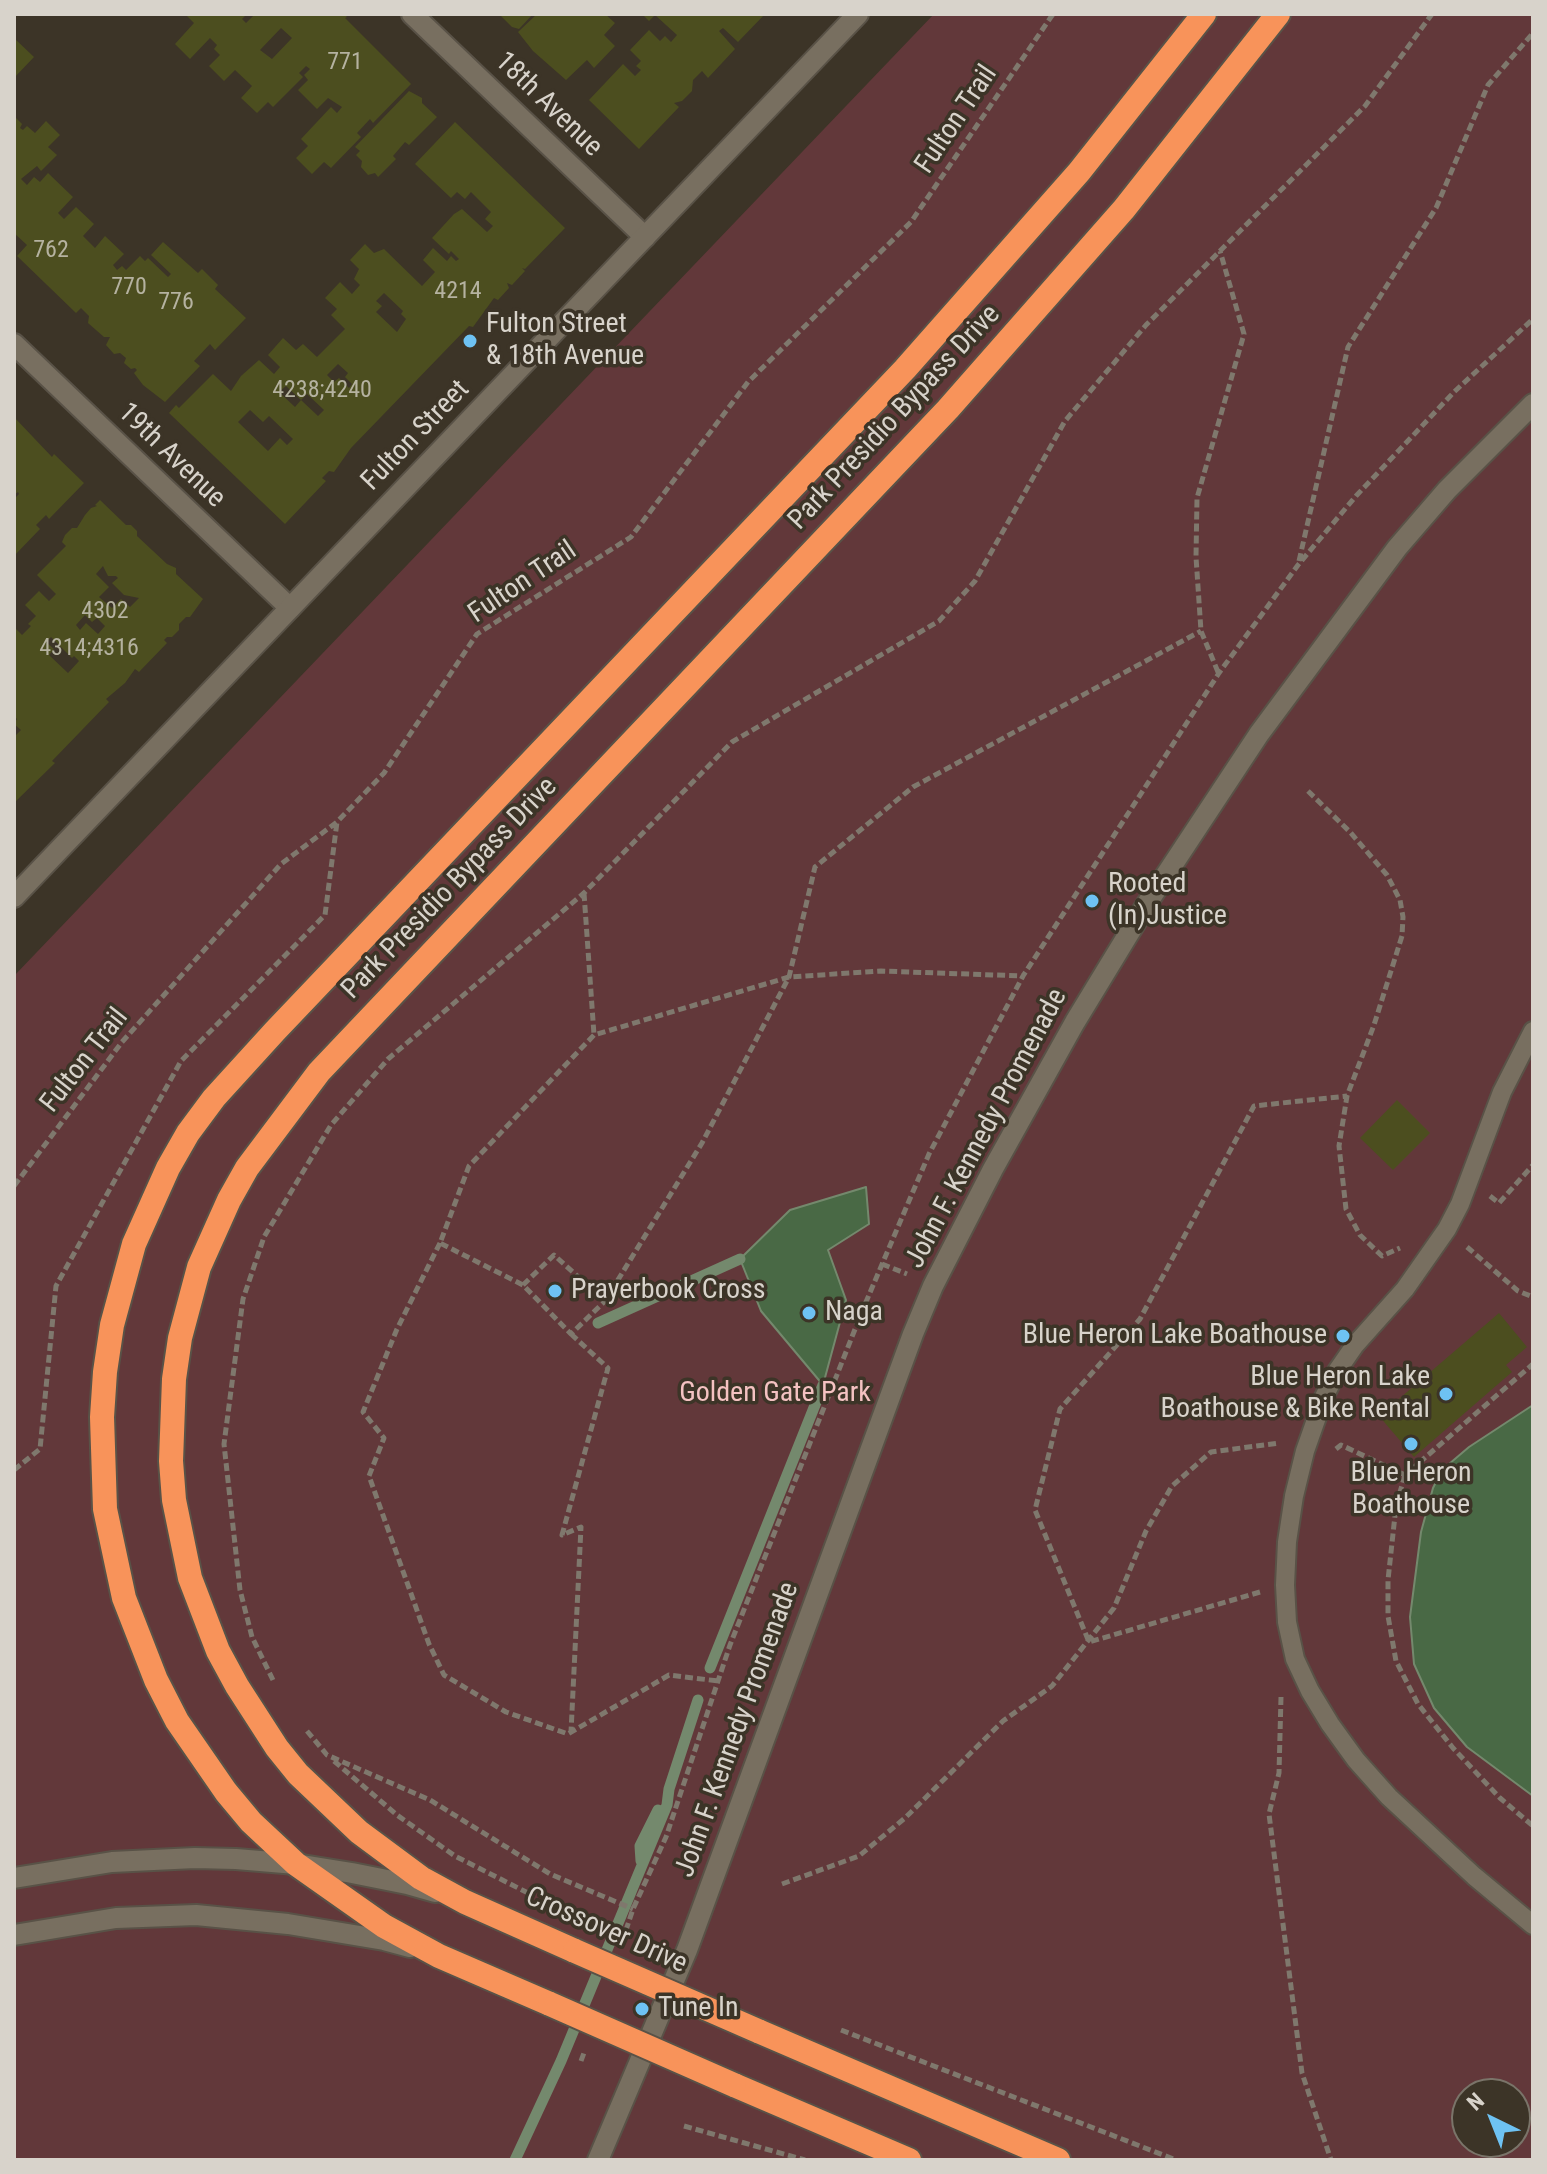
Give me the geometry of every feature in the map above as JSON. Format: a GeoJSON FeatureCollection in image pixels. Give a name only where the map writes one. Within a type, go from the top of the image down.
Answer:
{"type":"FeatureCollection","features":[{"type":"Feature","properties":{"kind":"highway","name":"Park Presidio Bypass Drive"},"geometry":{"type":"LineString","coordinates":[[296,1864],[251,1822],[226,1792],[177,1721],[139,1640],[124,1598],[111,1540],[102,1464],[105,1372],[112,1325],[130,1257],[168,1168],[188,1133],[214,1098],[275,1031],[905,369],[1079,172],[1204,14]]}},
{"type":"Feature","properties":{"kind":"highway","name":"Park Presidio Bypass Drive"},"geometry":{"type":"LineString","coordinates":[[465,1902],[390,1856],[328,1805],[298,1774],[277,1748],[237,1686],[190,1578],[174,1500],[171,1418],[183,1326],[199,1267],[214,1230],[247,1168],[319,1072],[958,397],[1124,209],[1278,14]]}},
{"type":"Feature","properties":{"kind":"highway"},"geometry":{"type":"LineString","coordinates":[[296,1864],[384,1926],[439,1956],[909,2160]]}},
{"type":"Feature","properties":{"kind":"highway","name":"Crossover Drive"},"geometry":{"type":"LineString","coordinates":[[465,1902],[1058,2160]]}},
{"type":"Feature","properties":{"kind":"street","name":"18th Avenue"},"geometry":{"type":"LineString","coordinates":[[412,14],[645,237]]}},
{"type":"Feature","properties":{"kind":"street","name":"Fulton Street"},"geometry":{"type":"LineString","coordinates":[[14,897],[858,14]]}},
{"type":"Feature","properties":{"kind":"street","name":"19th Avenue"},"geometry":{"type":"LineString","coordinates":[[14,344],[290,608]]}},
{"type":"Feature","properties":{"kind":"street","name":"John F. Kennedy Promenade"},"geometry":{"type":"LineString","coordinates":[[598,2160],[697,1925],[913,1334],[933,1286],[993,1169],[1075,1022],[1148,902],[1259,734],[1397,548],[1447,490],[1533,404]]}},
{"type":"Feature","properties":{"kind":"street","name":"Crossover Drive"},"geometry":{"type":"LineString","coordinates":[[14,1878],[71,1867],[156,1859],[236,1859],[296,1864],[407,1884],[465,1902]]}},
{"type":"Feature","properties":{"kind":"street"},"geometry":{"type":"LineString","coordinates":[[14,1935],[116,1918],[196,1915],[334,1931],[384,1940],[439,1956]]}},
{"type":"Feature","properties":{"kind":"lane"},"geometry":{"type":"LineString","coordinates":[[1533,1031],[1502,1092],[1466,1191],[1447,1229],[1405,1289],[1355,1345],[1324,1397],[1305,1451],[1287,1542],[1285,1585],[1287,1622],[1295,1659],[1310,1691],[1338,1736],[1389,1797],[1474,1876],[1533,1925]]}},
{"type":"Feature","properties":{"kind":"path","name":"Fulton Trail"},"geometry":{"type":"LineString","coordinates":[[14,1186],[122,1042],[270,876],[281,864],[337,822],[384,773],[477,634],[631,537],[748,382],[911,222],[1053,14]]}},
{"type":"Feature","properties":{"kind":"path"},"geometry":{"type":"LineString","coordinates":[[278,1692],[252,1637],[240,1590],[224,1444],[243,1299],[264,1237],[331,1125],[388,1059],[584,893],[732,742],[939,621],[975,581],[1065,421],[1146,325],[1365,106],[1432,14]]}},
{"type":"Feature","properties":{"kind":"path"},"geometry":{"type":"LineString","coordinates":[[1298,565],[1348,347],[1436,208],[1488,85],[1533,33]]}},
{"type":"Feature","properties":{"kind":"path"},"geometry":{"type":"LineString","coordinates":[[1219,673],[1201,631],[1196,557],[1197,498],[1244,334],[1220,251]]}},
{"type":"Feature","properties":{"kind":"path"},"geometry":{"type":"LineString","coordinates":[[571,1334],[605,1301],[702,1143],[789,977],[815,867],[913,787],[1201,631]]}},
{"type":"Feature","properties":{"kind":"path"},"geometry":{"type":"LineString","coordinates":[[1308,791],[1350,832],[1387,875],[1400,900],[1403,917],[1402,936],[1374,1025],[1347,1096],[1339,1146],[1346,1209],[1360,1235],[1382,1256],[1447,1229]]}},
{"type":"Feature","properties":{"kind":"path"},"geometry":{"type":"LineString","coordinates":[[584,893],[594,1035]]}},
{"type":"Feature","properties":{"kind":"path"},"geometry":{"type":"LineString","coordinates":[[718,1681],[669,1675],[568,1734],[506,1712],[444,1675],[429,1644],[369,1476],[384,1438],[363,1412],[397,1329],[440,1243],[469,1166],[594,1035],[789,977],[881,971],[1023,976]]}},
{"type":"Feature","properties":{"kind":"path"},"geometry":{"type":"LineString","coordinates":[[1089,1642],[1035,1510],[1060,1409],[1140,1319],[1254,1106],[1347,1096]]}},
{"type":"Feature","properties":{"kind":"path"},"geometry":{"type":"LineString","coordinates":[[1490,1196],[1499,1203],[1533,1165]]}},
{"type":"Feature","properties":{"kind":"path"},"geometry":{"type":"LineString","coordinates":[[440,1243],[523,1285],[608,1368],[562,1535],[581,1527],[571,1732]]}},
{"type":"Feature","properties":{"kind":"path"},"geometry":{"type":"LineString","coordinates":[[523,1285],[554,1255],[605,1301]]}},
{"type":"Feature","properties":{"kind":"path"},"geometry":{"type":"LineString","coordinates":[[1483,1260],[1518,1291],[1533,1297]]}},
{"type":"Feature","properties":{"kind":"path"},"geometry":{"type":"LineString","coordinates":[[882,1264],[903,1272]]}},
{"type":"Feature","properties":{"kind":"path"},"geometry":{"type":"LineString","coordinates":[[1533,1364],[1405,1475],[1396,1506],[1388,1580],[1388,1616],[1396,1661],[1418,1704],[1453,1748],[1500,1798],[1533,1826]]}},
{"type":"Feature","properties":{"kind":"path"},"geometry":{"type":"LineString","coordinates":[[782,1884],[859,1856],[905,1818],[1003,1721],[1052,1686],[1114,1608],[1146,1531],[1172,1486],[1211,1452],[1284,1442]]}},
{"type":"Feature","properties":{"kind":"path"},"geometry":{"type":"LineString","coordinates":[[1332,1452],[1341,1445],[1405,1475]]}},
{"type":"Feature","properties":{"kind":"path"},"geometry":{"type":"LineString","coordinates":[[1089,1642],[1285,1585]]}},
{"type":"Feature","properties":{"kind":"path"},"geometry":{"type":"LineString","coordinates":[[1281,1695],[1279,1773],[1269,1814],[1302,2073],[1331,2160]]}},
{"type":"Feature","properties":{"kind":"path"},"geometry":{"type":"LineString","coordinates":[[302,1725],[327,1755],[397,1815],[455,1856],[534,1897]]}},
{"type":"Feature","properties":{"kind":"path"},"geometry":{"type":"LineString","coordinates":[[327,1755],[430,1800],[550,1874],[633,1909]]}},
{"type":"Feature","properties":{"kind":"path"},"geometry":{"type":"LineString","coordinates":[[829,2026],[1176,2160]]}},
{"type":"Feature","properties":{"kind":"path"},"geometry":{"type":"LineString","coordinates":[[684,2126],[805,2160]]}},
{"type":"Feature","properties":{"kind":"green space","name":"Golden Gate Park"},"geometry":{"type":"Polygon","coordinates":[[[934,14],[1533,14],[1533,2160],[14,2160],[14,976],[934,14]]]}},
{"type":"Feature","properties":{"kind":"shaded area"},"geometry":{"type":"Polygon","coordinates":[[[866,1187],[869,1224],[828,1250],[846,1300],[823,1385],[761,1311],[740,1259],[790,1210],[866,1187]]]}},
{"type":"Feature","properties":{"kind":"shaded area"},"geometry":{"type":"Polygon","coordinates":[[[1533,1405],[1533,1796],[1467,1747],[1434,1708],[1414,1664],[1410,1617],[1421,1532],[1433,1488],[1442,1470],[1469,1447],[1533,1405]]]}},
{"type":"Feature","properties":{"kind":"building"},"geometry":{"type":"Polygon","coordinates":[[[185,14],[247,14],[242,19],[246,23],[255,14],[344,14],[411,84],[373,123],[370,119],[357,133],[361,137],[331,168],[324,162],[312,174],[296,158],[308,146],[301,139],[331,107],[337,113],[342,107],[328,98],[317,109],[298,90],[308,80],[304,75],[310,69],[306,66],[299,73],[303,77],[273,107],[268,102],[257,113],[241,98],[252,86],[235,70],[224,81],[209,66],[220,55],[214,49],[217,45],[210,38],[190,59],[175,44],[194,23],[185,14]],[[281,28],[260,50],[272,59],[292,38],[281,28]]]}},
{"type":"Feature","properties":{"kind":"building"},"geometry":{"type":"Polygon","coordinates":[[[499,14],[533,14],[519,29],[512,27],[499,14]]]}},
{"type":"Feature","properties":{"kind":"building"},"geometry":{"type":"Polygon","coordinates":[[[537,14],[605,14],[615,23],[604,35],[615,46],[594,68],[587,60],[566,80],[533,51],[518,32],[537,14]]]}},
{"type":"Feature","properties":{"kind":"building"},"geometry":{"type":"Polygon","coordinates":[[[642,14],[765,14],[738,42],[723,28],[719,31],[735,49],[708,78],[702,71],[693,80],[692,91],[682,101],[674,103],[679,107],[639,149],[589,100],[623,64],[635,76],[641,70],[636,66],[641,61],[630,50],[649,30],[660,41],[665,36],[671,42],[677,35],[655,15],[649,21],[642,14]]]}},
{"type":"Feature","properties":{"kind":"building"},"geometry":{"type":"Polygon","coordinates":[[[14,38],[34,57],[14,78],[14,38]]]}},
{"type":"Feature","properties":{"kind":"building"},"geometry":{"type":"Polygon","coordinates":[[[409,91],[422,98],[422,103],[437,117],[409,145],[405,142],[393,156],[396,159],[378,177],[375,173],[368,175],[361,167],[362,161],[356,155],[360,151],[355,147],[409,91]]]}},
{"type":"Feature","properties":{"kind":"building"},"geometry":{"type":"Polygon","coordinates":[[[14,116],[22,124],[20,128],[23,130],[27,126],[35,133],[46,121],[60,135],[48,147],[57,155],[41,171],[37,166],[21,179],[27,185],[34,177],[40,182],[48,173],[73,197],[58,213],[64,219],[76,207],[94,224],[83,236],[95,248],[105,236],[124,254],[113,265],[117,270],[122,266],[126,270],[140,256],[145,261],[148,258],[168,277],[171,274],[151,255],[163,242],[198,273],[202,269],[218,285],[215,289],[246,318],[215,350],[210,344],[194,361],[200,366],[165,402],[143,385],[134,373],[137,370],[124,363],[126,358],[120,353],[114,354],[106,345],[110,337],[104,337],[88,323],[89,316],[81,308],[76,313],[17,256],[27,245],[14,233],[14,116]]]}},
{"type":"Feature","properties":{"kind":"building"},"geometry":{"type":"Polygon","coordinates":[[[455,122],[565,228],[525,269],[522,268],[525,271],[512,285],[507,283],[509,288],[498,300],[494,298],[473,327],[469,326],[351,448],[334,472],[329,471],[322,478],[326,481],[285,524],[169,413],[176,405],[179,408],[213,374],[231,391],[241,376],[259,360],[274,374],[280,367],[268,355],[283,338],[296,350],[303,344],[317,357],[345,329],[331,315],[337,309],[325,298],[340,282],[352,294],[360,285],[354,279],[359,269],[350,260],[365,244],[374,253],[384,249],[422,286],[435,272],[423,260],[433,248],[447,261],[451,256],[456,261],[459,259],[432,238],[454,214],[462,209],[487,232],[493,226],[485,219],[491,212],[471,192],[465,199],[457,192],[451,198],[415,164],[455,122]],[[384,293],[376,301],[382,306],[376,312],[397,332],[406,319],[401,314],[403,311],[384,293]],[[338,364],[327,375],[334,382],[339,378],[349,388],[352,384],[345,377],[348,373],[338,364]],[[286,386],[279,392],[295,407],[301,400],[286,386]],[[307,394],[301,400],[318,416],[324,410],[307,394]],[[250,410],[238,422],[268,451],[280,438],[287,445],[293,439],[269,416],[263,422],[250,410]]]}},
{"type":"Feature","properties":{"kind":"building"},"geometry":{"type":"Polygon","coordinates":[[[14,417],[52,457],[54,454],[84,483],[49,519],[46,515],[36,525],[40,529],[14,556],[14,499],[19,494],[14,495],[14,417]]]}},
{"type":"Feature","properties":{"kind":"building"},"geometry":{"type":"Polygon","coordinates":[[[100,500],[126,525],[131,525],[137,536],[167,564],[176,568],[176,574],[203,599],[190,617],[179,624],[179,630],[164,640],[167,643],[139,672],[135,669],[125,683],[106,699],[109,702],[52,761],[55,763],[14,803],[14,737],[21,730],[14,724],[17,719],[14,716],[14,627],[22,635],[31,626],[28,624],[36,616],[25,605],[39,591],[49,601],[56,594],[37,575],[66,546],[62,542],[65,535],[72,528],[77,528],[100,500]],[[103,566],[96,574],[109,587],[99,597],[112,608],[121,599],[130,607],[139,598],[124,595],[112,583],[118,578],[108,576],[103,566]],[[85,615],[76,625],[80,630],[86,623],[98,634],[105,626],[97,618],[92,622],[85,615]],[[51,637],[46,642],[54,649],[49,655],[68,673],[79,661],[51,637]]]}},
{"type":"Feature","properties":{"kind":"building"},"geometry":{"type":"Polygon","coordinates":[[[1397,1100],[1430,1133],[1393,1170],[1360,1138],[1397,1100]]]}},
{"type":"Feature","properties":{"kind":"building","name":"Blue Heron Lake Boathouse & Bike Rental"},"geometry":{"type":"Polygon","coordinates":[[[1499,1313],[1527,1347],[1506,1365],[1512,1372],[1414,1457],[1379,1416],[1499,1313]]]}},
{"type":"Feature","properties":{"kind":"waterway"},"geometry":{"type":"LineString","coordinates":[[598,1323],[740,1259]]}},
{"type":"Feature","properties":{"kind":"waterway"},"geometry":{"type":"LineString","coordinates":[[710,1668],[823,1385]]}},
{"type":"Feature","properties":{"kind":"waterway"},"geometry":{"type":"LineString","coordinates":[[515,2160],[561,2061],[667,1805],[669,1789],[698,1700]]}},
{"type":"Feature","properties":{"kind":"waterway"},"geometry":{"type":"LineString","coordinates":[[641,1861],[640,1846],[658,1810]]}},
{"type":"Feature","properties":{"kind":"place","name":"Fulton Street & 18th Avenue"},"geometry":{"type":"Point","coordinates":[470,341]}},
{"type":"Feature","properties":{"kind":"place","name":"Rooted (In)Justice"},"geometry":{"type":"Point","coordinates":[1092,901]}},
{"type":"Feature","properties":{"kind":"place","name":"Prayerbook Cross"},"geometry":{"type":"Point","coordinates":[555,1291]}},
{"type":"Feature","properties":{"kind":"place","name":"Naga"},"geometry":{"type":"Point","coordinates":[809,1313]}},
{"type":"Feature","properties":{"kind":"place","name":"Blue Heron Lake Boathouse"},"geometry":{"type":"Point","coordinates":[1343,1336]}},
{"type":"Feature","properties":{"kind":"place","name":"Blue Heron Lake Boathouse & Bike Rental"},"geometry":{"type":"Point","coordinates":[1446,1394]}},
{"type":"Feature","properties":{"kind":"place","name":"Blue Heron Boathouse"},"geometry":{"type":"Point","coordinates":[1411,1444]}},
{"type":"Feature","properties":{"kind":"place","name":"Tune In"},"geometry":{"type":"Point","coordinates":[642,2009]}}]}
